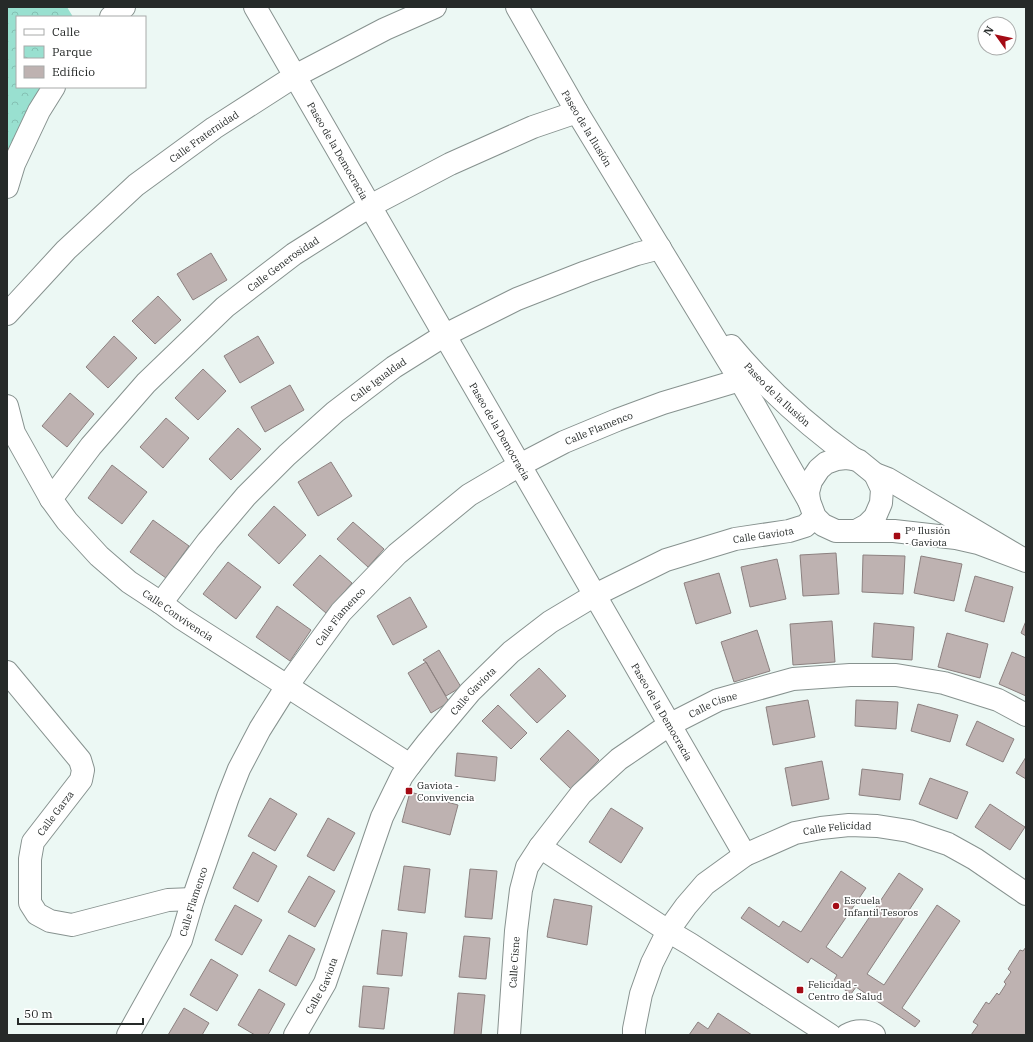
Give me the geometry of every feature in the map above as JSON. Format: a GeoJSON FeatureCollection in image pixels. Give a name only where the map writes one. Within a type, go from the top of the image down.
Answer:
{"type":"FeatureCollection","features":[{"type":"Feature","properties":{"kind":"street"},"geometry":{"type":"LineString","coordinates":[[112,16],[124,7]]}},
{"type":"Feature","properties":{"kind":"street","name":"Paseo de la Democracia"},"geometry":{"type":"LineString","coordinates":[[255,7],[745,855]]}},
{"type":"Feature","properties":{"kind":"street","name":"Calle Fraternidad"},"geometry":{"type":"LineString","coordinates":[[7,314],[66,250],[136,185],[214,128],[295,76],[385,29],[435,7]]}},
{"type":"Feature","properties":{"kind":"street","name":"Paseo de la Ilusión"},"geometry":{"type":"LineString","coordinates":[[517,7],[577,112],[740,380],[812,509],[823,525],[836,531],[894,531],[956,538],[978,543],[1026,561]]}},
{"type":"Feature","properties":{"kind":"street"},"geometry":{"type":"LineString","coordinates":[[7,187],[14,164],[39,111],[53,88]]}},
{"type":"Feature","properties":{"kind":"street","name":"Calle Generosidad"},"geometry":{"type":"LineString","coordinates":[[51,499],[91,446],[146,384],[225,307],[294,254],[370,206],[450,164],[533,127],[577,112]]}},
{"type":"Feature","properties":{"kind":"street","name":"Paseo de la Ilusión"},"geometry":{"type":"LineString","coordinates":[[660,248],[721,334],[774,394],[828,440],[875,474],[888,479],[1026,561]]}},
{"type":"Feature","properties":{"kind":"street","name":"Calle Igualdad"},"geometry":{"type":"LineString","coordinates":[[161,603],[208,541],[246,496],[287,455],[335,412],[394,366],[444,335],[517,299],[586,272],[637,254],[660,248]]}},
{"type":"Feature","properties":{"kind":"street","name":"Paseo de la Ilusión"},"geometry":{"type":"LineString","coordinates":[[740,380],[750,384],[792,418],[828,440]]}},
{"type":"Feature","properties":{"kind":"street","name":"Calle Flamenco"},"geometry":{"type":"LineString","coordinates":[[128,1035],[181,940],[193,899],[239,769],[260,729],[287,686],[340,612],[397,554],[469,495],[520,465],[564,442],[617,420],[740,380]]}},
{"type":"Feature","properties":{"kind":"street","name":"Calle Convivencia"},"geometry":{"type":"LineString","coordinates":[[7,406],[14,433],[51,499],[67,521],[99,556],[129,582],[181,618],[410,765]]}},
{"type":"Feature","properties":{"kind":"street"},"geometry":{"type":"LineString","coordinates":[[812,509],[808,492],[811,481],[819,469],[826,463],[837,459],[854,459]]}},
{"type":"Feature","properties":{"kind":"street"},"geometry":{"type":"LineString","coordinates":[[856,531],[867,525],[875,517],[881,503],[882,490],[875,474]]}},
{"type":"Feature","properties":{"kind":"street","name":"Calle Gaviota"},"geometry":{"type":"LineString","coordinates":[[295,1035],[324,983],[382,817],[402,776],[470,692],[511,652],[550,622],[595,596],[666,560],[735,539],[789,531],[805,526],[812,509]]}},
{"type":"Feature","properties":{"kind":"street","name":"Calle Garza"},"geometry":{"type":"LineString","coordinates":[[7,672],[80,760],[83,770],[81,780],[33,842],[30,859],[30,903],[37,914],[50,921],[72,925],[168,900],[193,899]]}},
{"type":"Feature","properties":{"kind":"street","name":"Calle Cisne"},"geometry":{"type":"LineString","coordinates":[[509,1035],[516,931],[521,890],[527,867],[540,846],[582,794],[619,759],[669,724],[718,700],[785,681],[793,679],[850,675],[896,675],[944,683],[998,700],[1026,715]]}},
{"type":"Feature","properties":{"kind":"street","name":"Calle Felicidad"},"geometry":{"type":"LineString","coordinates":[[634,1035],[641,994],[652,963],[668,931],[686,906],[705,884],[745,855],[795,832],[849,825],[878,826],[909,831],[948,844],[1024,887]]}},
{"type":"Feature","properties":{"kind":"street"},"geometry":{"type":"LineString","coordinates":[[540,846],[668,931],[830,1035]]}},
{"type":"Feature","properties":{"kind":"street"},"geometry":{"type":"LineString","coordinates":[[847,1035],[861,1030],[874,1035]]}},
{"type":"Feature","properties":{"kind":"green space"},"geometry":{"type":"Polygon","coordinates":[[[7,7],[67,7],[72,16],[16,16],[16,88],[45,88],[7,163],[7,7]]]}},
{"type":"Feature","properties":{"kind":"building"},"geometry":{"type":"Polygon","coordinates":[[[211,253],[227,280],[193,300],[177,274],[211,253]]]}},
{"type":"Feature","properties":{"kind":"building"},"geometry":{"type":"Polygon","coordinates":[[[158,296],[181,320],[155,344],[132,321],[158,296]]]}},
{"type":"Feature","properties":{"kind":"building"},"geometry":{"type":"Polygon","coordinates":[[[114,336],[137,358],[108,388],[86,367],[114,336]]]}},
{"type":"Feature","properties":{"kind":"building"},"geometry":{"type":"Polygon","coordinates":[[[258,336],[274,363],[240,383],[224,356],[258,336]]]}},
{"type":"Feature","properties":{"kind":"building"},"geometry":{"type":"Polygon","coordinates":[[[203,369],[226,391],[198,420],[175,398],[203,369]]]}},
{"type":"Feature","properties":{"kind":"building"},"geometry":{"type":"Polygon","coordinates":[[[290,385],[304,410],[265,432],[251,407],[290,385]]]}},
{"type":"Feature","properties":{"kind":"building"},"geometry":{"type":"Polygon","coordinates":[[[70,393],[94,414],[67,447],[42,426],[70,393]]]}},
{"type":"Feature","properties":{"kind":"building"},"geometry":{"type":"Polygon","coordinates":[[[166,418],[189,438],[163,468],[140,447],[166,418]]]}},
{"type":"Feature","properties":{"kind":"building"},"geometry":{"type":"Polygon","coordinates":[[[238,428],[261,449],[231,480],[209,459],[238,428]]]}},
{"type":"Feature","properties":{"kind":"building"},"geometry":{"type":"Polygon","coordinates":[[[331,462],[352,496],[318,516],[298,482],[331,462]]]}},
{"type":"Feature","properties":{"kind":"building"},"geometry":{"type":"Polygon","coordinates":[[[112,465],[147,492],[122,524],[88,498],[112,465]]]}},
{"type":"Feature","properties":{"kind":"building"},"geometry":{"type":"Polygon","coordinates":[[[274,506],[306,535],[279,564],[248,535],[274,506]]]}},
{"type":"Feature","properties":{"kind":"building"},"geometry":{"type":"Polygon","coordinates":[[[153,520],[189,546],[166,578],[130,552],[153,520]]]}},
{"type":"Feature","properties":{"kind":"building"},"geometry":{"type":"Polygon","coordinates":[[[353,522],[384,549],[368,567],[337,539],[353,522]]]}},
{"type":"Feature","properties":{"kind":"building"},"geometry":{"type":"Polygon","coordinates":[[[836,553],[839,594],[803,596],[800,555],[836,553]]]}},
{"type":"Feature","properties":{"kind":"building"},"geometry":{"type":"Polygon","coordinates":[[[320,555],[352,583],[326,613],[293,585],[320,555]]]}},
{"type":"Feature","properties":{"kind":"building"},"geometry":{"type":"Polygon","coordinates":[[[863,555],[905,556],[903,594],[862,592],[863,555]]]}},
{"type":"Feature","properties":{"kind":"building"},"geometry":{"type":"Polygon","coordinates":[[[921,556],[962,564],[954,601],[914,593],[921,556]]]}},
{"type":"Feature","properties":{"kind":"building"},"geometry":{"type":"Polygon","coordinates":[[[777,559],[786,599],[750,607],[741,567],[777,559]]]}},
{"type":"Feature","properties":{"kind":"building"},"geometry":{"type":"Polygon","coordinates":[[[228,562],[261,587],[236,619],[203,594],[228,562]]]}},
{"type":"Feature","properties":{"kind":"building"},"geometry":{"type":"Polygon","coordinates":[[[719,573],[731,613],[696,624],[684,583],[719,573]]]}},
{"type":"Feature","properties":{"kind":"building"},"geometry":{"type":"Polygon","coordinates":[[[975,576],[1013,587],[1004,622],[965,611],[975,576]]]}},
{"type":"Feature","properties":{"kind":"building"},"geometry":{"type":"Polygon","coordinates":[[[410,597],[427,627],[393,645],[377,616],[410,597]]]}},
{"type":"Feature","properties":{"kind":"building"},"geometry":{"type":"Polygon","coordinates":[[[277,606],[311,630],[290,661],[256,637],[277,606]]]}},
{"type":"Feature","properties":{"kind":"building"},"geometry":{"type":"Polygon","coordinates":[[[832,621],[835,662],[793,665],[790,624],[832,621]]]}},
{"type":"Feature","properties":{"kind":"building"},"geometry":{"type":"Polygon","coordinates":[[[1026,621],[1026,636],[1021,633],[1026,621]]]}},
{"type":"Feature","properties":{"kind":"building"},"geometry":{"type":"Polygon","coordinates":[[[874,623],[914,627],[912,660],[872,657],[874,623]]]}},
{"type":"Feature","properties":{"kind":"building"},"geometry":{"type":"Polygon","coordinates":[[[757,630],[770,671],[734,682],[721,642],[757,630]]]}},
{"type":"Feature","properties":{"kind":"building"},"geometry":{"type":"Polygon","coordinates":[[[947,633],[988,644],[980,678],[938,667],[947,633]]]}},
{"type":"Feature","properties":{"kind":"building"},"geometry":{"type":"Polygon","coordinates":[[[439,650],[461,687],[446,696],[426,662],[423,660],[439,650]]]}},
{"type":"Feature","properties":{"kind":"building"},"geometry":{"type":"Polygon","coordinates":[[[1012,652],[1026,658],[1026,696],[999,684],[1012,652]]]}},
{"type":"Feature","properties":{"kind":"building"},"geometry":{"type":"Polygon","coordinates":[[[426,662],[449,702],[431,713],[408,673],[426,662]]]}},
{"type":"Feature","properties":{"kind":"building"},"geometry":{"type":"Polygon","coordinates":[[[539,668],[566,696],[537,723],[510,695],[539,668]]]}},
{"type":"Feature","properties":{"kind":"building"},"geometry":{"type":"Polygon","coordinates":[[[808,700],[815,737],[773,745],[766,707],[808,700]]]}},
{"type":"Feature","properties":{"kind":"building"},"geometry":{"type":"Polygon","coordinates":[[[856,700],[898,702],[896,729],[855,726],[856,700]]]}},
{"type":"Feature","properties":{"kind":"building"},"geometry":{"type":"Polygon","coordinates":[[[918,704],[958,715],[950,742],[911,731],[918,704]]]}},
{"type":"Feature","properties":{"kind":"building"},"geometry":{"type":"Polygon","coordinates":[[[498,705],[527,733],[511,749],[482,721],[498,705]]]}},
{"type":"Feature","properties":{"kind":"building"},"geometry":{"type":"Polygon","coordinates":[[[977,721],[1014,739],[1003,762],[966,745],[977,721]]]}},
{"type":"Feature","properties":{"kind":"building"},"geometry":{"type":"Polygon","coordinates":[[[568,730],[599,760],[571,789],[540,759],[568,730]]]}},
{"type":"Feature","properties":{"kind":"building"},"geometry":{"type":"Polygon","coordinates":[[[457,753],[497,757],[495,781],[455,776],[457,753]]]}},
{"type":"Feature","properties":{"kind":"building"},"geometry":{"type":"Polygon","coordinates":[[[1026,757],[1026,779],[1016,773],[1026,757]]]}},
{"type":"Feature","properties":{"kind":"building"},"geometry":{"type":"Polygon","coordinates":[[[822,761],[829,799],[792,806],[785,768],[822,761]]]}},
{"type":"Feature","properties":{"kind":"building"},"geometry":{"type":"Polygon","coordinates":[[[862,769],[903,774],[900,800],[859,795],[862,769]]]}},
{"type":"Feature","properties":{"kind":"building"},"geometry":{"type":"Polygon","coordinates":[[[930,778],[968,792],[957,819],[919,804],[930,778]]]}},
{"type":"Feature","properties":{"kind":"building"},"geometry":{"type":"Polygon","coordinates":[[[410,792],[458,805],[450,835],[402,822],[410,792]]]}},
{"type":"Feature","properties":{"kind":"building"},"geometry":{"type":"Polygon","coordinates":[[[270,798],[297,814],[275,851],[248,836],[270,798]]]}},
{"type":"Feature","properties":{"kind":"building"},"geometry":{"type":"Polygon","coordinates":[[[990,804],[1025,827],[1010,850],[975,827],[990,804]]]}},
{"type":"Feature","properties":{"kind":"building"},"geometry":{"type":"Polygon","coordinates":[[[611,808],[643,828],[621,863],[589,842],[611,808]]]}},
{"type":"Feature","properties":{"kind":"building"},"geometry":{"type":"Polygon","coordinates":[[[328,818],[355,833],[334,871],[307,856],[328,818]]]}},
{"type":"Feature","properties":{"kind":"building"},"geometry":{"type":"Polygon","coordinates":[[[253,852],[277,866],[258,902],[233,888],[253,852]]]}},
{"type":"Feature","properties":{"kind":"building"},"geometry":{"type":"Polygon","coordinates":[[[404,866],[430,869],[425,913],[398,910],[404,866]]]}},
{"type":"Feature","properties":{"kind":"building"},"geometry":{"type":"Polygon","coordinates":[[[470,869],[497,871],[492,919],[465,917],[470,869]]]}},
{"type":"Feature","properties":{"kind":"building"},"geometry":{"type":"Polygon","coordinates":[[[841,871],[866,888],[826,947],[842,958],[899,873],[923,889],[867,974],[884,985],[937,905],[960,921],[902,1008],[920,1021],[915,1027],[856,987],[851,994],[833,982],[837,975],[811,958],[808,963],[741,918],[749,907],[779,927],[783,921],[801,932],[841,871]]]}},
{"type":"Feature","properties":{"kind":"building"},"geometry":{"type":"Polygon","coordinates":[[[309,876],[335,891],[315,927],[288,912],[309,876]]]}},
{"type":"Feature","properties":{"kind":"building"},"geometry":{"type":"Polygon","coordinates":[[[554,899],[592,906],[587,945],[547,937],[554,899]]]}},
{"type":"Feature","properties":{"kind":"building"},"geometry":{"type":"Polygon","coordinates":[[[235,905],[262,920],[242,955],[215,940],[235,905]]]}},
{"type":"Feature","properties":{"kind":"building"},"geometry":{"type":"Polygon","coordinates":[[[382,930],[407,933],[402,976],[377,974],[382,930]]]}},
{"type":"Feature","properties":{"kind":"building"},"geometry":{"type":"Polygon","coordinates":[[[289,935],[315,949],[296,986],[269,971],[289,935]]]}},
{"type":"Feature","properties":{"kind":"building"},"geometry":{"type":"Polygon","coordinates":[[[464,936],[490,938],[486,979],[459,977],[464,936]]]}},
{"type":"Feature","properties":{"kind":"building"},"geometry":{"type":"Polygon","coordinates":[[[1026,947],[1026,1035],[971,1035],[978,1025],[973,1022],[986,1002],[989,1004],[997,993],[999,995],[1006,984],[1004,982],[1011,972],[1008,969],[1020,950],[1023,951],[1026,947]]]}},
{"type":"Feature","properties":{"kind":"building"},"geometry":{"type":"Polygon","coordinates":[[[211,959],[238,975],[217,1011],[190,995],[211,959]]]}},
{"type":"Feature","properties":{"kind":"building"},"geometry":{"type":"Polygon","coordinates":[[[363,986],[389,988],[384,1029],[359,1027],[363,986]]]}},
{"type":"Feature","properties":{"kind":"building"},"geometry":{"type":"Polygon","coordinates":[[[259,989],[285,1004],[268,1035],[255,1035],[238,1025],[259,989]]]}},
{"type":"Feature","properties":{"kind":"building"},"geometry":{"type":"Polygon","coordinates":[[[458,993],[485,995],[481,1035],[454,1035],[458,993]]]}},
{"type":"Feature","properties":{"kind":"building"},"geometry":{"type":"Polygon","coordinates":[[[184,1008],[209,1023],[202,1035],[168,1035],[184,1008]]]}},
{"type":"Feature","properties":{"kind":"building"},"geometry":{"type":"Polygon","coordinates":[[[718,1013],[752,1035],[689,1035],[698,1022],[708,1029],[718,1013]]]}},
{"type":"Feature","properties":{"kind":"place","name":"Pº Ilusión - Gaviota"},"geometry":{"type":"Point","coordinates":[897,536]}},
{"type":"Feature","properties":{"kind":"place","name":"Gaviota - Convivencia"},"geometry":{"type":"Point","coordinates":[409,791]}},
{"type":"Feature","properties":{"kind":"place","name":"Escuela Infantil Tesoros"},"geometry":{"type":"Point","coordinates":[836,906]}},
{"type":"Feature","properties":{"kind":"place","name":"Felicidad - Centro de Salud"},"geometry":{"type":"Point","coordinates":[800,990]}}]}
